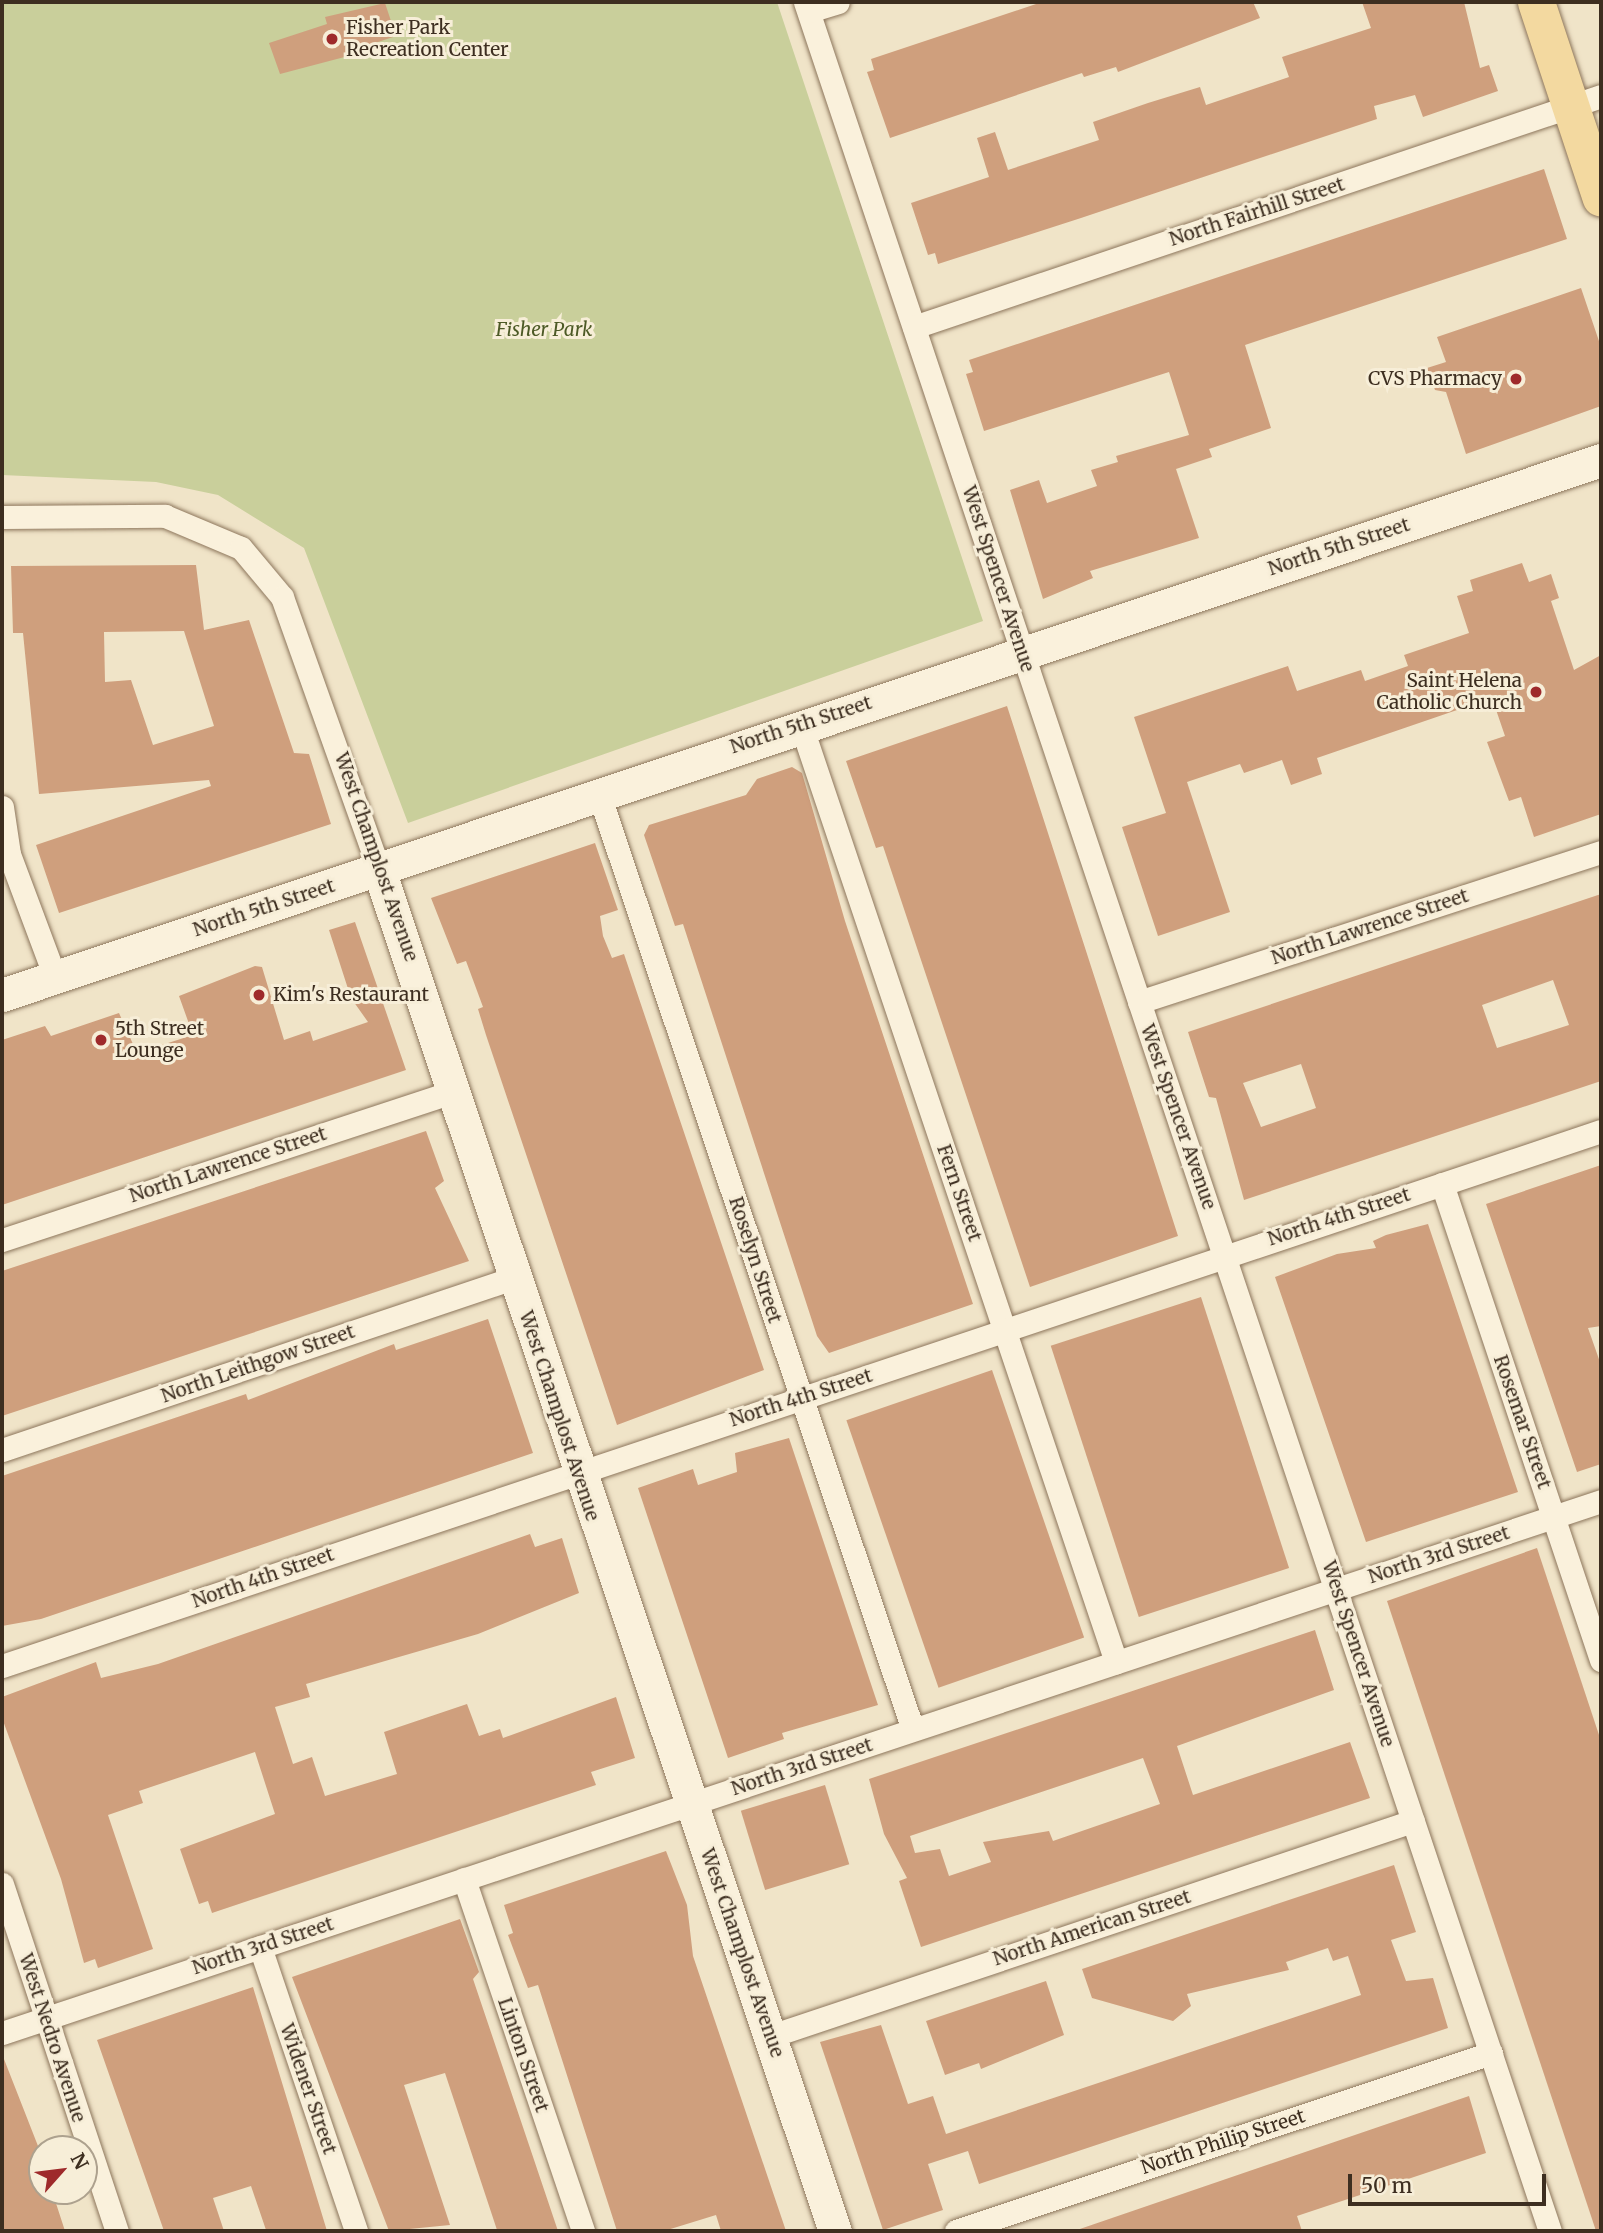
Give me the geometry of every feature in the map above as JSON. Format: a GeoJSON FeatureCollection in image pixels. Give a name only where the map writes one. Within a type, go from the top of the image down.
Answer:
{"type":"FeatureCollection","features":[{"type":"Feature","properties":{"kind":"main road"},"geometry":{"type":"LineString","coordinates":[[1536,2],[1586,101],[1601,198]]}},
{"type":"Feature","properties":{"kind":"street"},"geometry":{"type":"LineString","coordinates":[[807,6],[838,2]]}},
{"type":"Feature","properties":{"kind":"street","name":"West Spencer Avenue"},"geometry":{"type":"LineString","coordinates":[[807,6],[1550,2231]]}},
{"type":"Feature","properties":{"kind":"street","name":"North Fairhill Street"},"geometry":{"type":"LineString","coordinates":[[914,327],[1586,101]]}},
{"type":"Feature","properties":{"kind":"street","name":"North 5th Street"},"geometry":{"type":"LineString","coordinates":[[2,995],[379,870],[598,791],[1023,653],[1601,460]]}},
{"type":"Feature","properties":{"kind":"street","name":"West Champlost Avenue"},"geometry":{"type":"LineString","coordinates":[[2,517],[165,516],[241,548],[284,601],[454,1091],[576,1472],[771,2036],[835,2231]]}},
{"type":"Feature","properties":{"kind":"street","name":"Fern Street"},"geometry":{"type":"LineString","coordinates":[[801,725],[1116,1662]]}},
{"type":"Feature","properties":{"kind":"street","name":"Roselyn Street"},"geometry":{"type":"LineString","coordinates":[[598,791],[913,1730]]}},
{"type":"Feature","properties":{"kind":"street"},"geometry":{"type":"LineString","coordinates":[[2,807],[9,854],[55,977]]}},
{"type":"Feature","properties":{"kind":"street","name":"North Lawrence Street"},"geometry":{"type":"LineString","coordinates":[[1139,1002],[1601,852]]}},
{"type":"Feature","properties":{"kind":"street","name":"North Lawrence Street"},"geometry":{"type":"LineString","coordinates":[[2,1240],[454,1091]]}},
{"type":"Feature","properties":{"kind":"street","name":"North 4th Street"},"geometry":{"type":"LineString","coordinates":[[2,1666],[1224,1254],[1601,1131]]}},
{"type":"Feature","properties":{"kind":"street","name":"Rosemar Street"},"geometry":{"type":"LineString","coordinates":[[1442,1184],[1601,1660]]}},
{"type":"Feature","properties":{"kind":"street","name":"North Leithgow Street"},"geometry":{"type":"LineString","coordinates":[[2,1450],[513,1278]]}},
{"type":"Feature","properties":{"kind":"street","name":"North 3rd Street"},"geometry":{"type":"LineString","coordinates":[[2,2034],[1601,1500]]}},
{"type":"Feature","properties":{"kind":"street","name":"North American Street"},"geometry":{"type":"LineString","coordinates":[[771,2036],[1413,1821]]}},
{"type":"Feature","properties":{"kind":"street","name":"Linton Street"},"geometry":{"type":"LineString","coordinates":[[464,1879],[583,2231]]}},
{"type":"Feature","properties":{"kind":"street","name":"West Nedro Avenue"},"geometry":{"type":"LineString","coordinates":[[2,1884],[117,2231]]}},
{"type":"Feature","properties":{"kind":"street","name":"Widener Street"},"geometry":{"type":"LineString","coordinates":[[260,1947],[356,2231]]}},
{"type":"Feature","properties":{"kind":"street","name":"North Philip Street"},"geometry":{"type":"LineString","coordinates":[[956,2231],[1491,2053]]}},
{"type":"Feature","properties":{"kind":"green space","name":"Fisher Park"},"geometry":{"type":"Polygon","coordinates":[[[2,2],[777,2],[983,621],[408,823],[304,548],[218,495],[156,482],[2,475],[2,2]]]}},
{"type":"Feature","properties":{"kind":"building"},"geometry":{"type":"Polygon","coordinates":[[[1042,2],[1253,2],[1260,18],[1118,72],[1116,67],[1084,77],[1082,73],[890,138],[867,72],[874,70],[871,59],[1042,2]]]}},
{"type":"Feature","properties":{"kind":"building"},"geometry":{"type":"Polygon","coordinates":[[[1362,2],[1464,2],[1480,68],[1489,65],[1498,91],[1423,117],[1415,95],[1374,106],[1377,119],[1081,218],[938,264],[935,253],[928,255],[911,203],[989,177],[977,138],[995,132],[1008,170],[1099,140],[1093,122],[1148,103],[1200,87],[1206,105],[1289,77],[1282,57],[1371,28],[1362,2]]]}},
{"type":"Feature","properties":{"kind":"building","name":"Fisher Park Recreation Center"},"geometry":{"type":"Polygon","coordinates":[[[385,3],[396,36],[369,45],[371,50],[280,74],[269,43],[327,24],[325,17],[385,3]]]}},
{"type":"Feature","properties":{"kind":"building"},"geometry":{"type":"Polygon","coordinates":[[[1544,169],[1567,239],[1245,345],[1271,428],[1209,449],[1212,457],[1176,469],[1199,538],[1090,571],[1093,578],[1043,599],[1010,490],[1039,480],[1047,503],[1097,486],[1091,470],[1118,462],[1116,456],[1189,435],[1169,372],[984,431],[966,374],[973,372],[969,360],[1544,169]]]}},
{"type":"Feature","properties":{"kind":"building","name":"CVS Pharmacy"},"geometry":{"type":"Polygon","coordinates":[[[1581,288],[1601,347],[1601,406],[1466,454],[1446,392],[1435,390],[1427,368],[1446,362],[1437,337],[1581,288]]]}},
{"type":"Feature","properties":{"kind":"building"},"geometry":{"type":"Polygon","coordinates":[[[1522,563],[1529,582],[1551,574],[1559,598],[1551,601],[1574,670],[1601,655],[1601,814],[1534,837],[1521,797],[1509,801],[1487,742],[1505,736],[1492,698],[1317,758],[1322,774],[1291,785],[1282,760],[1244,773],[1240,764],[1187,782],[1230,912],[1158,936],[1122,827],[1166,813],[1134,717],[1288,666],[1297,691],[1361,670],[1365,681],[1408,666],[1404,655],[1469,633],[1457,596],[1473,591],[1470,580],[1522,563]]]}},
{"type":"Feature","properties":{"kind":"building"},"geometry":{"type":"Polygon","coordinates":[[[196,565],[204,630],[249,620],[294,753],[309,754],[331,824],[59,913],[36,845],[211,786],[209,780],[39,794],[23,633],[13,633],[11,566],[196,565]],[[184,631],[104,632],[105,682],[131,680],[153,745],[214,726],[184,631]]]}},
{"type":"Feature","properties":{"kind":"building"},"geometry":{"type":"Polygon","coordinates":[[[1007,706],[1178,1236],[1030,1287],[883,846],[876,848],[846,761],[1007,706]]]}},
{"type":"Feature","properties":{"kind":"building"},"geometry":{"type":"Polygon","coordinates":[[[792,767],[802,773],[845,921],[973,1304],[829,1353],[817,1336],[683,924],[675,926],[644,835],[649,825],[746,795],[757,779],[792,767]]]}},
{"type":"Feature","properties":{"kind":"building"},"geometry":{"type":"Polygon","coordinates":[[[595,843],[618,910],[600,916],[603,936],[612,958],[624,954],[764,1370],[617,1425],[486,1035],[478,1009],[483,1007],[466,961],[457,964],[431,898],[595,843]]]}},
{"type":"Feature","properties":{"kind":"building"},"geometry":{"type":"Polygon","coordinates":[[[1601,894],[1601,1081],[1244,1200],[1216,1098],[1209,1097],[1188,1032],[1601,894]],[[1553,980],[1482,1005],[1497,1048],[1569,1025],[1553,980]],[[1301,1064],[1243,1083],[1261,1127],[1316,1108],[1301,1064]]]}},
{"type":"Feature","properties":{"kind":"building"},"geometry":{"type":"Polygon","coordinates":[[[355,922],[406,1070],[2,1205],[2,1040],[45,1026],[51,1036],[119,1013],[137,1053],[193,1035],[179,996],[255,966],[262,967],[284,1040],[310,1031],[313,1041],[368,1022],[351,998],[329,930],[355,922]]]}},
{"type":"Feature","properties":{"kind":"building"},"geometry":{"type":"Polygon","coordinates":[[[426,1131],[444,1181],[435,1188],[469,1261],[2,1416],[2,1271],[426,1131]]]}},
{"type":"Feature","properties":{"kind":"building"},"geometry":{"type":"Polygon","coordinates":[[[1601,1165],[1601,1326],[1588,1328],[1601,1365],[1601,1464],[1577,1472],[1486,1204],[1601,1165]]]}},
{"type":"Feature","properties":{"kind":"building"},"geometry":{"type":"Polygon","coordinates":[[[1428,1224],[1518,1492],[1366,1542],[1275,1277],[1337,1254],[1376,1248],[1373,1241],[1386,1235],[1428,1224]]]}},
{"type":"Feature","properties":{"kind":"building"},"geometry":{"type":"Polygon","coordinates":[[[1201,1297],[1289,1568],[1139,1617],[1051,1346],[1201,1297]]]}},
{"type":"Feature","properties":{"kind":"building"},"geometry":{"type":"Polygon","coordinates":[[[488,1319],[533,1453],[41,1619],[2,1626],[2,1476],[246,1394],[248,1400],[394,1344],[396,1350],[488,1319]]]}},
{"type":"Feature","properties":{"kind":"building"},"geometry":{"type":"Polygon","coordinates":[[[992,1370],[1084,1638],[939,1688],[846,1420],[992,1370]]]}},
{"type":"Feature","properties":{"kind":"building"},"geometry":{"type":"Polygon","coordinates":[[[789,1438],[878,1705],[782,1733],[784,1739],[728,1758],[638,1488],[693,1469],[698,1485],[737,1472],[735,1453],[789,1438]]]}},
{"type":"Feature","properties":{"kind":"building"},"geometry":{"type":"Polygon","coordinates":[[[530,1534],[535,1547],[562,1538],[579,1593],[478,1634],[306,1684],[310,1697],[275,1707],[293,1764],[312,1757],[325,1796],[397,1774],[384,1732],[467,1704],[479,1736],[500,1729],[503,1738],[616,1697],[635,1758],[591,1772],[596,1785],[212,1913],[208,1901],[199,1904],[180,1849],[275,1814],[255,1752],[139,1791],[143,1803],[108,1815],[153,1949],[98,1968],[95,1959],[84,1963],[61,1879],[2,1718],[2,1697],[96,1662],[101,1678],[158,1664],[530,1534]]]}},
{"type":"Feature","properties":{"kind":"building"},"geometry":{"type":"Polygon","coordinates":[[[1537,1548],[1601,1741],[1601,2231],[1596,2231],[1387,1601],[1537,1548]]]}},
{"type":"Feature","properties":{"kind":"building"},"geometry":{"type":"Polygon","coordinates":[[[1315,1630],[1334,1690],[1177,1746],[1193,1795],[1350,1742],[1370,1798],[921,1947],[899,1881],[907,1878],[884,1834],[869,1779],[1315,1630]],[[1143,1758],[910,1836],[915,1853],[940,1849],[949,1876],[991,1862],[983,1842],[1049,1831],[1053,1841],[1160,1804],[1143,1758]]]}},
{"type":"Feature","properties":{"kind":"building"},"geometry":{"type":"Polygon","coordinates":[[[825,1785],[849,1864],[765,1890],[741,1811],[825,1785]]]}},
{"type":"Feature","properties":{"kind":"building"},"geometry":{"type":"Polygon","coordinates":[[[666,1851],[687,1905],[693,1956],[786,2231],[721,2231],[716,2215],[664,2231],[617,2231],[538,1985],[528,1988],[508,1935],[513,1933],[504,1905],[666,1851]]]}},
{"type":"Feature","properties":{"kind":"building"},"geometry":{"type":"Polygon","coordinates":[[[1394,1865],[1416,1932],[1391,1940],[1406,1981],[1433,1978],[1448,2028],[979,2184],[968,2151],[928,2164],[943,2210],[883,2230],[820,2042],[881,2025],[908,2104],[933,2096],[946,2134],[1361,1995],[1348,1956],[1333,1961],[1328,1948],[1286,1962],[1289,1970],[1187,1994],[1191,2006],[1173,2021],[1092,1998],[1082,1969],[1394,1865]]]}},
{"type":"Feature","properties":{"kind":"building"},"geometry":{"type":"Polygon","coordinates":[[[460,1919],[479,1972],[473,1979],[558,2231],[497,2230],[445,2073],[404,2085],[450,2225],[389,2231],[292,1977],[460,1919]]]}},
{"type":"Feature","properties":{"kind":"building"},"geometry":{"type":"Polygon","coordinates":[[[1046,1981],[1064,2035],[981,2069],[979,2063],[945,2075],[926,2021],[1046,1981]]]}},
{"type":"Feature","properties":{"kind":"building"},"geometry":{"type":"Polygon","coordinates":[[[253,1987],[327,2231],[266,2230],[251,2186],[213,2198],[224,2231],[164,2231],[97,2040],[253,1987]]]}},
{"type":"Feature","properties":{"kind":"building"},"geometry":{"type":"Polygon","coordinates":[[[2,2054],[34,2135],[28,2135],[28,2205],[57,2205],[65,2231],[2,2231],[2,2054]]]}},
{"type":"Feature","properties":{"kind":"building"},"geometry":{"type":"Polygon","coordinates":[[[1469,2096],[1486,2153],[1297,2216],[1302,2231],[1074,2231],[1469,2096]]]}},
{"type":"Feature","properties":{"kind":"place","name":"Fisher Park Recreation Center"},"geometry":{"type":"Point","coordinates":[332,39]}},
{"type":"Feature","properties":{"kind":"place","name":"CVS Pharmacy"},"geometry":{"type":"Point","coordinates":[1516,379]}},
{"type":"Feature","properties":{"kind":"place","name":"Saint Helena Catholic Church"},"geometry":{"type":"Point","coordinates":[1536,692]}},
{"type":"Feature","properties":{"kind":"place","name":"Kim's Restaurant"},"geometry":{"type":"Point","coordinates":[259,995]}},
{"type":"Feature","properties":{"kind":"place","name":"5th Street Lounge"},"geometry":{"type":"Point","coordinates":[101,1040]}}]}
